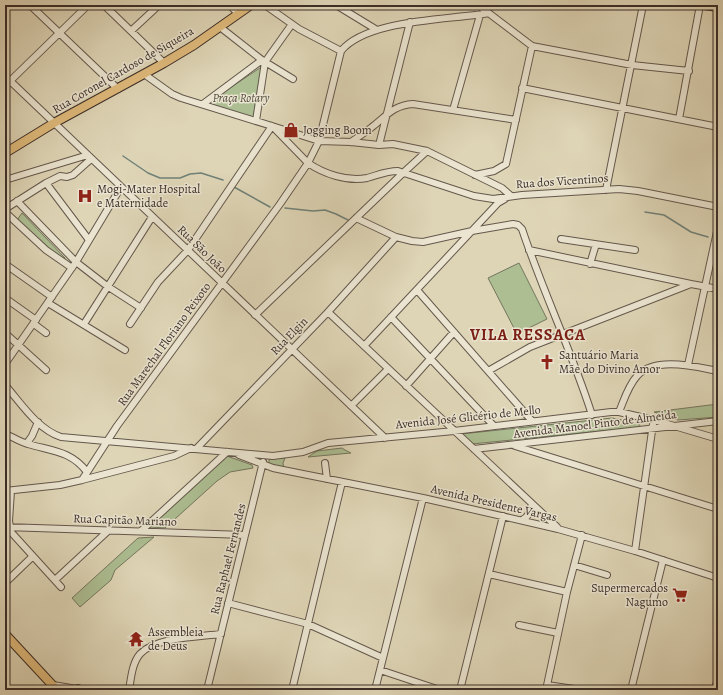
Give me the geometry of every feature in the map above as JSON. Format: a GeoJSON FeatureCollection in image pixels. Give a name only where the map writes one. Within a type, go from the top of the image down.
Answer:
{"type":"FeatureCollection","features":[{"type":"Feature","properties":{"kind":"main road","name":"Rua Coronel Cardoso de Siqueira"},"geometry":{"type":"LineString","coordinates":[[5,154],[54,123],[164,63],[251,5]]}},
{"type":"Feature","properties":{"kind":"main road"},"geometry":{"type":"LineString","coordinates":[[704,5],[718,7]]}},
{"type":"Feature","properties":{"kind":"main road"},"geometry":{"type":"LineString","coordinates":[[5,634],[55,687]]}},
{"type":"Feature","properties":{"kind":"street"},"geometry":{"type":"LineString","coordinates":[[30,5],[118,88]]}},
{"type":"Feature","properties":{"kind":"street"},"geometry":{"type":"LineString","coordinates":[[5,86],[88,5]]}},
{"type":"Feature","properties":{"kind":"street"},"geometry":{"type":"LineString","coordinates":[[104,5],[164,63]]}},
{"type":"Feature","properties":{"kind":"street"},"geometry":{"type":"LineString","coordinates":[[131,31],[159,5]]}},
{"type":"Feature","properties":{"kind":"street"},"geometry":{"type":"LineString","coordinates":[[230,5],[238,14]]}},
{"type":"Feature","properties":{"kind":"street"},"geometry":{"type":"LineString","coordinates":[[265,5],[292,24],[341,51],[354,39],[378,30],[410,22],[489,13]]}},
{"type":"Feature","properties":{"kind":"street"},"geometry":{"type":"LineString","coordinates":[[336,5],[378,30]]}},
{"type":"Feature","properties":{"kind":"street"},"geometry":{"type":"LineString","coordinates":[[478,5],[532,46],[632,66],[688,71]]}},
{"type":"Feature","properties":{"kind":"street"},"geometry":{"type":"LineString","coordinates":[[606,190],[643,5]]}},
{"type":"Feature","properties":{"kind":"street"},"geometry":{"type":"LineString","coordinates":[[679,119],[700,5]]}},
{"type":"Feature","properties":{"kind":"street"},"geometry":{"type":"LineString","coordinates":[[453,110],[480,15]]}},
{"type":"Feature","properties":{"kind":"street"},"geometry":{"type":"LineString","coordinates":[[379,145],[410,22]]}},
{"type":"Feature","properties":{"kind":"street"},"geometry":{"type":"LineString","coordinates":[[202,104],[264,61],[292,24]]}},
{"type":"Feature","properties":{"kind":"street"},"geometry":{"type":"LineString","coordinates":[[220,27],[264,61],[293,79]]}},
{"type":"Feature","properties":{"kind":"street"},"geometry":{"type":"LineString","coordinates":[[475,175],[494,171],[506,164],[532,46]]}},
{"type":"Feature","properties":{"kind":"street","name":"Rua Marechal Floriano Peixoto"},"geometry":{"type":"LineString","coordinates":[[82,480],[108,440],[280,204],[308,163],[318,141],[341,51]]}},
{"type":"Feature","properties":{"kind":"street"},"geometry":{"type":"LineString","coordinates":[[256,120],[264,61]]}},
{"type":"Feature","properties":{"kind":"street","name":"Rua dos Vicentinos"},"geometry":{"type":"LineString","coordinates":[[144,74],[172,94],[187,100],[256,120],[318,141],[379,145],[393,144],[427,151],[502,188],[511,196],[627,189],[718,207]]}},
{"type":"Feature","properties":{"kind":"street","name":"Rua São João"},"geometry":{"type":"LineString","coordinates":[[5,76],[385,438]]}},
{"type":"Feature","properties":{"kind":"street"},"geometry":{"type":"LineString","coordinates":[[522,88],[718,127]]}},
{"type":"Feature","properties":{"kind":"street"},"geometry":{"type":"LineString","coordinates":[[351,142],[370,129],[386,114],[398,106],[406,104],[516,120]]}},
{"type":"Feature","properties":{"kind":"street"},"geometry":{"type":"LineString","coordinates":[[130,324],[158,282],[188,250],[272,126],[308,163],[326,173],[352,179],[368,178],[389,171],[403,173],[474,196],[493,199],[511,196]]}},
{"type":"Feature","properties":{"kind":"street"},"geometry":{"type":"LineString","coordinates":[[255,315],[427,151]]}},
{"type":"Feature","properties":{"kind":"street"},"geometry":{"type":"LineString","coordinates":[[5,180],[59,164],[90,157]]}},
{"type":"Feature","properties":{"kind":"street"},"geometry":{"type":"LineString","coordinates":[[5,209],[46,183],[60,176],[67,177],[73,175],[90,157]]}},
{"type":"Feature","properties":{"kind":"street"},"geometry":{"type":"LineString","coordinates":[[59,164],[60,176]]}},
{"type":"Feature","properties":{"kind":"street"},"geometry":{"type":"LineString","coordinates":[[46,183],[89,240]]}},
{"type":"Feature","properties":{"kind":"street"},"geometry":{"type":"LineString","coordinates":[[5,364],[76,262],[121,187]]}},
{"type":"Feature","properties":{"kind":"street"},"geometry":{"type":"LineString","coordinates":[[364,346],[498,203],[511,196]]}},
{"type":"Feature","properties":{"kind":"street"},"geometry":{"type":"LineString","coordinates":[[17,201],[76,262],[107,286],[141,308]]}},
{"type":"Feature","properties":{"kind":"street"},"geometry":{"type":"LineString","coordinates":[[5,212],[46,250],[72,268]]}},
{"type":"Feature","properties":{"kind":"street"},"geometry":{"type":"LineString","coordinates":[[84,324],[152,217]]}},
{"type":"Feature","properties":{"kind":"street"},"geometry":{"type":"LineString","coordinates":[[356,218],[396,237],[423,242],[472,231],[513,224],[518,225],[522,229],[542,286],[578,374],[592,415]]}},
{"type":"Feature","properties":{"kind":"street"},"geometry":{"type":"LineString","coordinates":[[688,365],[718,226]]}},
{"type":"Feature","properties":{"kind":"street","name":"Rua Elgin"},"geometry":{"type":"LineString","coordinates":[[194,448],[328,312],[396,237]]}},
{"type":"Feature","properties":{"kind":"street"},"geometry":{"type":"LineString","coordinates":[[561,239],[635,250]]}},
{"type":"Feature","properties":{"kind":"street"},"geometry":{"type":"LineString","coordinates":[[590,264],[596,244]]}},
{"type":"Feature","properties":{"kind":"street"},"geometry":{"type":"LineString","coordinates":[[529,250],[590,264],[718,289]]}},
{"type":"Feature","properties":{"kind":"street"},"geometry":{"type":"LineString","coordinates":[[5,264],[50,300],[125,350]]}},
{"type":"Feature","properties":{"kind":"street"},"geometry":{"type":"LineString","coordinates":[[488,371],[524,350],[691,284]]}},
{"type":"Feature","properties":{"kind":"street"},"geometry":{"type":"LineString","coordinates":[[417,290],[532,421]]}},
{"type":"Feature","properties":{"kind":"street"},"geometry":{"type":"LineString","coordinates":[[5,298],[35,322],[46,333]]}},
{"type":"Feature","properties":{"kind":"street"},"geometry":{"type":"LineString","coordinates":[[328,312],[558,529]]}},
{"type":"Feature","properties":{"kind":"street"},"geometry":{"type":"LineString","coordinates":[[391,317],[494,426]]}},
{"type":"Feature","properties":{"kind":"street"},"geometry":{"type":"LineString","coordinates":[[406,386],[454,332]]}},
{"type":"Feature","properties":{"kind":"street"},"geometry":{"type":"LineString","coordinates":[[5,333],[46,370]]}},
{"type":"Feature","properties":{"kind":"street"},"geometry":{"type":"LineString","coordinates":[[619,412],[631,385],[638,375],[644,370],[662,365],[688,365],[718,371]]}},
{"type":"Feature","properties":{"kind":"street"},"geometry":{"type":"LineString","coordinates":[[351,406],[388,369]]}},
{"type":"Feature","properties":{"kind":"street","name":"Avenida José Glicério de Mello"},"geometry":{"type":"LineString","coordinates":[[5,385],[38,422],[48,431],[61,437],[194,448],[264,456],[297,454],[328,443],[454,431],[611,412],[619,412],[654,420],[718,439]]}},
{"type":"Feature","properties":{"kind":"street"},"geometry":{"type":"LineString","coordinates":[[635,552],[654,420]]}},
{"type":"Feature","properties":{"kind":"street","name":"Avenida Manoel Pinto de Almeida"},"geometry":{"type":"LineString","coordinates":[[474,449],[513,446],[718,421]]}},
{"type":"Feature","properties":{"kind":"street"},"geometry":{"type":"LineString","coordinates":[[27,444],[38,422]]}},
{"type":"Feature","properties":{"kind":"street"},"geometry":{"type":"LineString","coordinates":[[5,434],[27,444],[66,454],[80,464],[87,472]]}},
{"type":"Feature","properties":{"kind":"street"},"geometry":{"type":"LineString","coordinates":[[513,446],[718,509]]}},
{"type":"Feature","properties":{"kind":"street"},"geometry":{"type":"LineString","coordinates":[[61,587],[32,557],[7,527],[8,491],[82,480],[174,456],[194,448]]}},
{"type":"Feature","properties":{"kind":"street"},"geometry":{"type":"LineString","coordinates":[[141,531],[230,452]]}},
{"type":"Feature","properties":{"kind":"street","name":"Avenida Presidente Vargas"},"geometry":{"type":"LineString","coordinates":[[230,452],[262,465],[423,498],[582,535],[718,578]]}},
{"type":"Feature","properties":{"kind":"street","name":"Rua Raphael Fernandes"},"geometry":{"type":"LineString","coordinates":[[207,690],[264,456]]}},
{"type":"Feature","properties":{"kind":"street"},"geometry":{"type":"LineString","coordinates":[[325,463],[327,479]]}},
{"type":"Feature","properties":{"kind":"street"},"geometry":{"type":"LineString","coordinates":[[292,690],[342,482]]}},
{"type":"Feature","properties":{"kind":"street"},"geometry":{"type":"LineString","coordinates":[[375,690],[423,498]]}},
{"type":"Feature","properties":{"kind":"street"},"geometry":{"type":"LineString","coordinates":[[522,520],[529,514],[532,504]]}},
{"type":"Feature","properties":{"kind":"street"},"geometry":{"type":"LineString","coordinates":[[468,690],[460,689],[504,516]]}},
{"type":"Feature","properties":{"kind":"street","name":"Rua Capitão Mariano"},"geometry":{"type":"LineString","coordinates":[[7,527],[245,535]]}},
{"type":"Feature","properties":{"kind":"street"},"geometry":{"type":"LineString","coordinates":[[55,580],[109,530]]}},
{"type":"Feature","properties":{"kind":"street"},"geometry":{"type":"LineString","coordinates":[[581,690],[547,688],[567,592],[582,535]]}},
{"type":"Feature","properties":{"kind":"street"},"geometry":{"type":"LineString","coordinates":[[5,583],[32,557]]}},
{"type":"Feature","properties":{"kind":"street"},"geometry":{"type":"LineString","coordinates":[[631,690],[663,560]]}},
{"type":"Feature","properties":{"kind":"street"},"geometry":{"type":"LineString","coordinates":[[574,566],[607,575]]}},
{"type":"Feature","properties":{"kind":"street"},"geometry":{"type":"LineString","coordinates":[[489,574],[567,592]]}},
{"type":"Feature","properties":{"kind":"street"},"geometry":{"type":"LineString","coordinates":[[228,603],[308,624],[383,658]]}},
{"type":"Feature","properties":{"kind":"street"},"geometry":{"type":"LineString","coordinates":[[519,625],[558,633]]}},
{"type":"Feature","properties":{"kind":"street"},"geometry":{"type":"LineString","coordinates":[[129,690],[134,664],[146,649],[161,642],[221,634]]}},
{"type":"Feature","properties":{"kind":"street"},"geometry":{"type":"LineString","coordinates":[[380,670],[440,690]]}},
{"type":"Feature","properties":{"kind":"street"},"geometry":{"type":"LineString","coordinates":[[715,690],[718,677]]}},
{"type":"Feature","properties":{"kind":"street"},"geometry":{"type":"LineString","coordinates":[[55,687],[79,690]]}},
{"type":"Feature","properties":{"kind":"green space"},"geometry":{"type":"Polygon","coordinates":[[[495,5],[543,5],[542,8],[498,7],[495,5]]]}},
{"type":"Feature","properties":{"kind":"green space","name":"Praça Rotary"},"geometry":{"type":"Polygon","coordinates":[[[263,66],[253,118],[207,103],[263,66]]]}},
{"type":"Feature","properties":{"kind":"green space"},"geometry":{"type":"Polygon","coordinates":[[[22,213],[65,258],[64,261],[17,220],[22,213]]]}},
{"type":"Feature","properties":{"kind":"green space"},"geometry":{"type":"Polygon","coordinates":[[[519,263],[547,319],[517,334],[488,278],[519,263]]]}},
{"type":"Feature","properties":{"kind":"green space"},"geometry":{"type":"Polygon","coordinates":[[[718,404],[718,417],[678,420],[654,412],[718,404]]]}},
{"type":"Feature","properties":{"kind":"green space"},"geometry":{"type":"Polygon","coordinates":[[[612,418],[638,423],[641,427],[472,444],[461,434],[612,418]]]}},
{"type":"Feature","properties":{"kind":"green space"},"geometry":{"type":"Polygon","coordinates":[[[342,448],[351,453],[308,457],[317,451],[342,448]]]}},
{"type":"Feature","properties":{"kind":"green space"},"geometry":{"type":"Polygon","coordinates":[[[227,456],[252,465],[253,468],[230,472],[217,481],[165,528],[150,527],[227,456]]]}},
{"type":"Feature","properties":{"kind":"green space"},"geometry":{"type":"Polygon","coordinates":[[[285,458],[283,463],[284,469],[269,465],[269,459],[285,458]]]}},
{"type":"Feature","properties":{"kind":"green space"},"geometry":{"type":"Polygon","coordinates":[[[154,537],[115,570],[111,580],[80,607],[72,598],[138,538],[154,537]]]}},
{"type":"Feature","properties":{"kind":"waterway"},"geometry":{"type":"LineString","coordinates":[[123,156],[148,173],[160,178],[180,178],[190,174],[201,173],[223,180]]}},
{"type":"Feature","properties":{"kind":"waterway"},"geometry":{"type":"LineString","coordinates":[[234,187],[270,207]]}},
{"type":"Feature","properties":{"kind":"waterway"},"geometry":{"type":"LineString","coordinates":[[285,208],[313,211],[325,210],[348,220]]}},
{"type":"Feature","properties":{"kind":"waterway"},"geometry":{"type":"LineString","coordinates":[[645,212],[664,215],[691,232],[708,237]]}},
{"type":"Feature","properties":{"kind":"place","name":"Jogging Boom"},"geometry":{"type":"Point","coordinates":[291,130]}},
{"type":"Feature","properties":{"kind":"place","name":"Mogi-Mater Hospital e Maternidade"},"geometry":{"type":"Point","coordinates":[85,196]}},
{"type":"Feature","properties":{"kind":"place","name":"Santuário Maria Mãe do Divino Amor"},"geometry":{"type":"Point","coordinates":[547,362]}},
{"type":"Feature","properties":{"kind":"place","name":"Supermercados Nagumo"},"geometry":{"type":"Point","coordinates":[680,595]}},
{"type":"Feature","properties":{"kind":"place","name":"Assembleia de Deus"},"geometry":{"type":"Point","coordinates":[136,639]}},
{"type":"Feature","properties":{"kind":"district","name":"VILA RESSACA"},"geometry":{"type":"Point","coordinates":[528,334]}}]}
